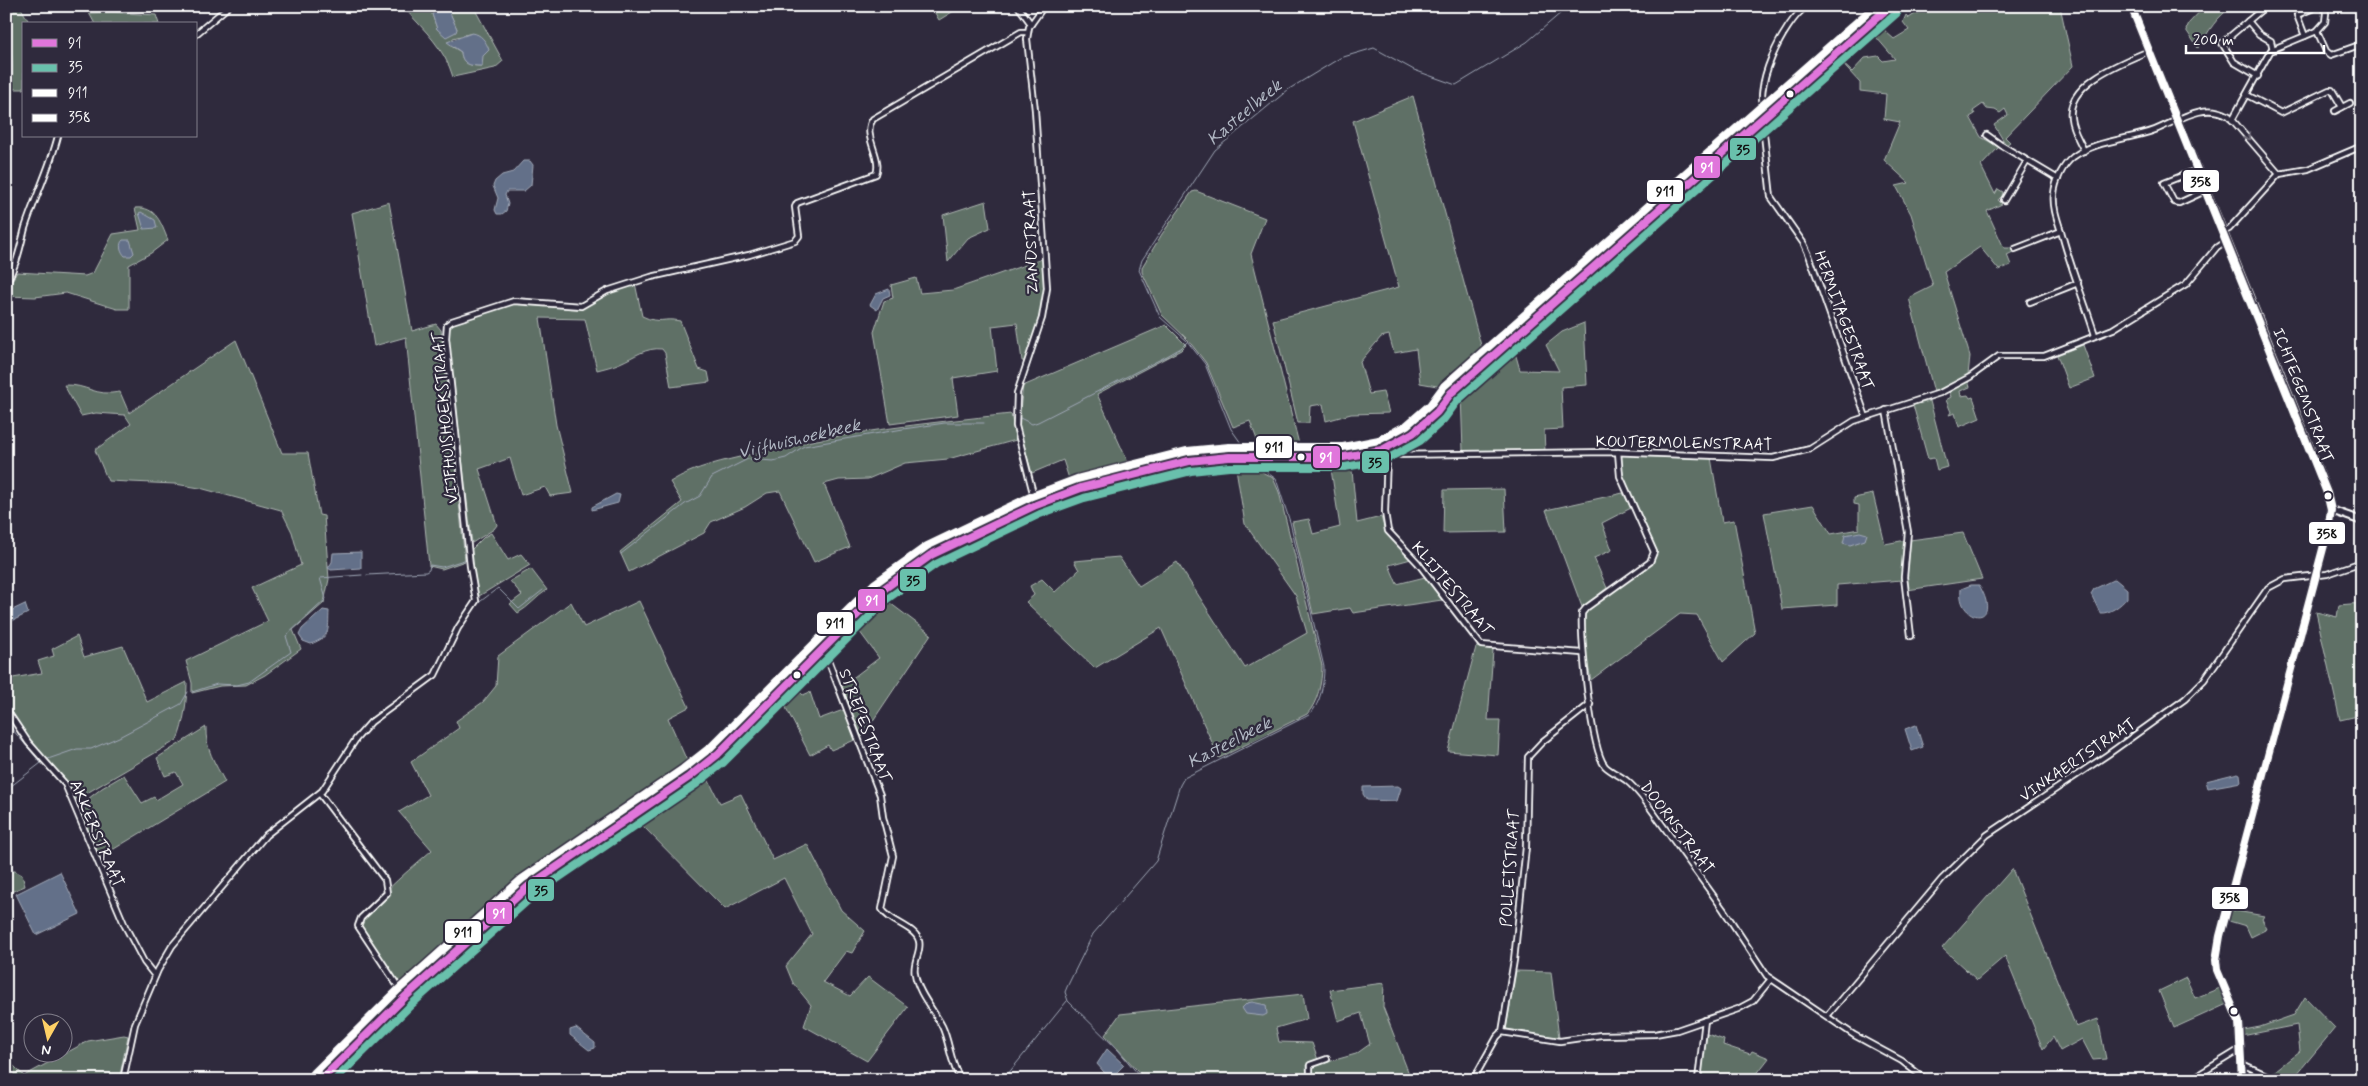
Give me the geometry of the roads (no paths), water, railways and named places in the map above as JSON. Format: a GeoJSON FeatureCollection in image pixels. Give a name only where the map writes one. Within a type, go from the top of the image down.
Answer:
{"type":"FeatureCollection","features":[{"type":"Feature","properties":{"kind":"street"},"geometry":{"type":"LineString","coordinates":[[198,32],[229,6]]}},
{"type":"Feature","properties":{"kind":"street"},"geometry":{"type":"LineString","coordinates":[[1018,6],[1031,24]]}},
{"type":"Feature","properties":{"kind":"street"},"geometry":{"type":"LineString","coordinates":[[1027,32],[1044,6]]}},
{"type":"Feature","properties":{"kind":"street"},"geometry":{"type":"LineString","coordinates":[[1767,116],[1763,106],[1768,67],[1788,26],[1796,14],[1807,6]]}},
{"type":"Feature","properties":{"kind":"street"},"geometry":{"type":"LineString","coordinates":[[321,1080],[406,997],[529,886],[689,777],[718,754],[881,591],[931,555],[1036,505],[1081,488],[1190,461],[1245,457],[1344,457],[1384,452],[1413,434],[1437,412],[1451,393],[1700,172],[1761,122],[1890,6]]}},
{"type":"Feature","properties":{"kind":"street","name":"ICHTEGEMSTRAAT"},"geometry":{"type":"LineString","coordinates":[[2131,6],[2318,468],[2332,510]]}},
{"type":"Feature","properties":{"kind":"street"},"geometry":{"type":"LineString","coordinates":[[2258,76],[2234,62],[2222,42],[2266,6]]}},
{"type":"Feature","properties":{"kind":"street"},"geometry":{"type":"LineString","coordinates":[[2305,36],[2297,15],[2318,6]]}},
{"type":"Feature","properties":{"kind":"street"},"geometry":{"type":"LineString","coordinates":[[2232,120],[2267,57],[2273,50],[2317,31],[2325,22],[2326,13],[2324,6]]}},
{"type":"Feature","properties":{"kind":"street"},"geometry":{"type":"LineString","coordinates":[[2248,21],[2259,34],[2271,41],[2273,50]]}},
{"type":"Feature","properties":{"kind":"street"},"geometry":{"type":"LineString","coordinates":[[2317,31],[2326,51],[2331,55],[2360,44],[2362,53]]}},
{"type":"Feature","properties":{"kind":"street","name":"VIJFHUISHOEKSTRAAT"},"geometry":{"type":"LineString","coordinates":[[123,1080],[135,1024],[155,976],[178,938],[266,835],[320,794],[356,739],[371,722],[435,675],[458,628],[476,601],[446,338],[447,325],[452,321],[514,301],[581,306],[607,291],[651,277],[749,255],[794,241],[799,236],[795,207],[797,203],[876,174],[877,163],[869,129],[873,119],[1020,32],[1027,32]]}},
{"type":"Feature","properties":{"kind":"street","name":"ZANDSTRAAT"},"geometry":{"type":"LineString","coordinates":[[1027,32],[1036,110],[1047,288],[1042,318],[1017,393],[1016,426],[1036,505]]}},
{"type":"Feature","properties":{"kind":"street"},"geometry":{"type":"LineString","coordinates":[[2084,151],[2070,118],[2073,101],[2080,91],[2092,80],[2124,61],[2149,51]]}},
{"type":"Feature","properties":{"kind":"street"},"geometry":{"type":"LineString","coordinates":[[2247,95],[2281,113],[2332,90],[2342,107]]}},
{"type":"Feature","properties":{"kind":"street"},"geometry":{"type":"LineString","coordinates":[[2335,110],[2350,103]]}},
{"type":"Feature","properties":{"kind":"street"},"geometry":{"type":"LineString","coordinates":[[2095,335],[2056,216],[2054,193],[2058,179],[2066,164],[2084,151],[2112,141],[2135,137],[2176,119],[2210,110],[2220,111],[2232,120],[2279,174]]}},
{"type":"Feature","properties":{"kind":"street","name":"HERMITAGESTRAAT"},"geometry":{"type":"LineString","coordinates":[[1761,122],[1763,125],[1771,197],[1804,244],[1809,255],[1866,416]]}},
{"type":"Feature","properties":{"kind":"street"},"geometry":{"type":"LineString","coordinates":[[1987,134],[2058,179]]}},
{"type":"Feature","properties":{"kind":"street"},"geometry":{"type":"LineString","coordinates":[[6,283],[15,268],[26,228],[54,154],[58,138]]}},
{"type":"Feature","properties":{"kind":"street"},"geometry":{"type":"LineString","coordinates":[[2223,232],[2229,229],[2279,174],[2308,169],[2362,146]]}},
{"type":"Feature","properties":{"kind":"street"},"geometry":{"type":"LineString","coordinates":[[2004,200],[2027,161]]}},
{"type":"Feature","properties":{"kind":"street"},"geometry":{"type":"LineString","coordinates":[[2197,170],[2164,183],[2164,186],[2170,198],[2174,202],[2180,203],[2205,191]]}},
{"type":"Feature","properties":{"kind":"street"},"geometry":{"type":"LineString","coordinates":[[2015,248],[2060,231]]}},
{"type":"Feature","properties":{"kind":"street","name":"KOUTERMOLENSTRAAT"},"geometry":{"type":"LineString","coordinates":[[1384,452],[1618,452],[1782,457],[1810,449],[1846,426],[1866,416],[1916,402],[1957,385],[1999,356],[2044,356],[2113,329],[2186,284],[2217,247],[2226,241]]}},
{"type":"Feature","properties":{"kind":"street"},"geometry":{"type":"LineString","coordinates":[[2030,302],[2078,283]]}},
{"type":"Feature","properties":{"kind":"street"},"geometry":{"type":"LineString","coordinates":[[1886,410],[1908,532],[1904,577],[1911,636]]}},
{"type":"Feature","properties":{"kind":"street","name":"KLIJTESTRAAT"},"geometry":{"type":"LineString","coordinates":[[1384,452],[1385,512],[1388,531],[1418,563],[1481,645],[1582,653]]}},
{"type":"Feature","properties":{"kind":"street","name":"DOORNSTRAAT"},"geometry":{"type":"LineString","coordinates":[[1618,452],[1620,476],[1654,552],[1650,562],[1586,608],[1582,613],[1582,653],[1590,704],[1604,765],[1628,782],[1643,798],[1701,878],[1740,938],[1771,979],[1865,1041],[1902,1061],[1926,1080]]}},
{"type":"Feature","properties":{"kind":"street"},"geometry":{"type":"LineString","coordinates":[[2242,1080],[2239,1022],[2217,970],[2216,960],[2220,936],[2332,510],[2362,521]]}},
{"type":"Feature","properties":{"kind":"street","name":"VINKAERTSTRAAT"},"geometry":{"type":"LineString","coordinates":[[1827,1016],[1942,879],[1987,835],[2108,755],[2185,699],[2210,673],[2268,588],[2286,579],[2316,576],[2362,562]]}},
{"type":"Feature","properties":{"kind":"street","name":"STREPESTRAAT"},"geometry":{"type":"LineString","coordinates":[[823,647],[880,795],[892,856],[882,909],[885,914],[919,938],[920,943],[913,965],[915,976],[943,1028],[950,1054],[962,1080]]}},
{"type":"Feature","properties":{"kind":"street","name":"POLLETSTRAAT"},"geometry":{"type":"LineString","coordinates":[[1473,1080],[1497,1037],[1502,1032],[1514,960],[1526,847],[1528,757],[1542,742],[1590,704]]}},
{"type":"Feature","properties":{"kind":"street","name":"AKKERSTRAAT"},"geometry":{"type":"LineString","coordinates":[[6,709],[28,742],[65,784],[124,926],[144,962],[155,976]]}},
{"type":"Feature","properties":{"kind":"street"},"geometry":{"type":"LineString","coordinates":[[320,794],[385,880],[387,893],[361,918],[358,926],[406,997]]}},
{"type":"Feature","properties":{"kind":"street"},"geometry":{"type":"LineString","coordinates":[[1502,1032],[1560,1041],[1601,1035],[1655,1034],[1677,1030],[1738,1009],[1754,1001],[1771,979]]}},
{"type":"Feature","properties":{"kind":"street"},"geometry":{"type":"LineString","coordinates":[[1698,1080],[1705,1020]]}},
{"type":"Feature","properties":{"kind":"street"},"geometry":{"type":"LineString","coordinates":[[2190,1080],[2239,1050]]}},
{"type":"Feature","properties":{"kind":"street"},"geometry":{"type":"LineString","coordinates":[[1310,1080],[1310,1065],[1327,1059]]}},
{"type":"Feature","properties":{"kind":"street"},"geometry":{"type":"LineString","coordinates":[[2240,1063],[2277,1080]]}},
{"type":"Feature","properties":{"kind":"street"},"geometry":{"type":"LineString","coordinates":[[2355,1080],[2362,1070]]}},
{"type":"Feature","properties":{"kind":"water"},"geometry":{"type":"Polygon","coordinates":[[[447,6],[457,29],[456,32],[446,37],[437,29],[432,14],[447,6]]]}},
{"type":"Feature","properties":{"kind":"water"},"geometry":{"type":"Polygon","coordinates":[[[472,33],[483,38],[489,50],[483,56],[482,66],[471,65],[465,62],[461,52],[447,42],[472,33]]]}},
{"type":"Feature","properties":{"kind":"water"},"geometry":{"type":"Polygon","coordinates":[[[523,161],[530,161],[533,165],[531,185],[524,191],[507,191],[505,195],[508,204],[506,211],[502,214],[497,214],[495,210],[498,198],[493,186],[495,181],[502,175],[513,172],[523,161]]]}},
{"type":"Feature","properties":{"kind":"water"},"geometry":{"type":"Polygon","coordinates":[[[141,212],[155,220],[157,228],[144,229],[139,213],[141,212]]]}},
{"type":"Feature","properties":{"kind":"water"},"geometry":{"type":"Polygon","coordinates":[[[123,240],[130,240],[134,253],[131,256],[125,256],[122,252],[120,246],[123,240]]]}},
{"type":"Feature","properties":{"kind":"water"},"geometry":{"type":"Polygon","coordinates":[[[889,289],[890,295],[883,298],[877,310],[870,305],[876,294],[889,289]]]}},
{"type":"Feature","properties":{"kind":"water"},"geometry":{"type":"Polygon","coordinates":[[[616,494],[620,495],[618,503],[592,510],[592,507],[616,494]]]}},
{"type":"Feature","properties":{"kind":"water"},"geometry":{"type":"Polygon","coordinates":[[[1860,532],[1867,534],[1865,540],[1850,545],[1843,543],[1845,535],[1860,532]]]}},
{"type":"Feature","properties":{"kind":"water"},"geometry":{"type":"Polygon","coordinates":[[[361,552],[361,568],[331,570],[328,568],[332,562],[333,553],[361,552]]]}},
{"type":"Feature","properties":{"kind":"water"},"geometry":{"type":"Polygon","coordinates":[[[2115,579],[2127,589],[2127,598],[2111,611],[2100,613],[2091,594],[2094,589],[2115,579]]]}},
{"type":"Feature","properties":{"kind":"water"},"geometry":{"type":"Polygon","coordinates":[[[1971,585],[1979,585],[1985,599],[1986,609],[1983,614],[1978,616],[1971,614],[1961,600],[1961,589],[1971,585]]]}},
{"type":"Feature","properties":{"kind":"water"},"geometry":{"type":"Polygon","coordinates":[[[25,604],[28,613],[6,624],[6,613],[25,604]]]}},
{"type":"Feature","properties":{"kind":"water"},"geometry":{"type":"Polygon","coordinates":[[[323,610],[329,611],[327,632],[322,638],[311,644],[303,641],[299,635],[302,629],[323,610]]]}},
{"type":"Feature","properties":{"kind":"water"},"geometry":{"type":"Polygon","coordinates":[[[1916,725],[1923,747],[1912,751],[1905,729],[1916,725]]]}},
{"type":"Feature","properties":{"kind":"water"},"geometry":{"type":"Polygon","coordinates":[[[2240,774],[2241,782],[2208,788],[2206,781],[2240,774]]]}},
{"type":"Feature","properties":{"kind":"water"},"geometry":{"type":"Polygon","coordinates":[[[1398,786],[1401,788],[1397,801],[1367,800],[1363,794],[1363,787],[1398,786]]]}},
{"type":"Feature","properties":{"kind":"water"},"geometry":{"type":"Polygon","coordinates":[[[60,872],[80,914],[36,935],[16,894],[60,872]]]}},
{"type":"Feature","properties":{"kind":"water"},"geometry":{"type":"Polygon","coordinates":[[[1252,1002],[1266,1005],[1267,1014],[1263,1016],[1246,1014],[1242,1008],[1247,1003],[1252,1002]]]}},
{"type":"Feature","properties":{"kind":"water"},"geometry":{"type":"Polygon","coordinates":[[[576,1028],[595,1043],[595,1048],[589,1050],[570,1035],[570,1030],[576,1028]]]}},
{"type":"Feature","properties":{"kind":"water"},"geometry":{"type":"Polygon","coordinates":[[[1107,1049],[1124,1065],[1110,1079],[1097,1064],[1107,1049]]]}},
{"type":"Feature","properties":{"kind":"waterway","name":"Kasteelbeek"},"geometry":{"type":"LineString","coordinates":[[1245,454],[1241,443],[1231,429],[1205,364],[1187,341],[1160,317],[1139,270],[1142,260],[1215,150],[1289,89],[1340,58],[1374,48],[1414,70],[1456,85],[1527,42],[1569,6]]}},
{"type":"Feature","properties":{"kind":"waterway","name":"Vijfhuishoekbeek"},"geometry":{"type":"LineString","coordinates":[[1020,418],[1032,424],[1038,422],[1167,356],[1187,342]]}},
{"type":"Feature","properties":{"kind":"waterway","name":"Vijfhuishoekbeek"},"geometry":{"type":"LineString","coordinates":[[621,554],[685,504],[700,496],[712,477],[748,459],[773,461],[786,458],[804,446],[903,429],[945,423],[984,423]]}},
{"type":"Feature","properties":{"kind":"waterway","name":"Kasteelbeek"},"geometry":{"type":"LineString","coordinates":[[1143,1080],[1119,1051],[1068,1001],[1065,992],[1067,987],[1093,934],[1156,861],[1180,785],[1184,778],[1309,715],[1319,699],[1322,686],[1324,667],[1290,522],[1276,479],[1265,471],[1247,463]]}},
{"type":"Feature","properties":{"kind":"waterway","name":"Vijfhuishoekbeek"},"geometry":{"type":"LineString","coordinates":[[367,575],[426,572],[429,570],[430,565],[442,567],[467,559]]}},
{"type":"Feature","properties":{"kind":"waterway","name":"Vijfhuishoekbeek"},"geometry":{"type":"LineString","coordinates":[[192,692],[217,684],[237,685],[249,682],[291,652],[286,636],[326,599],[320,578],[362,575]]}},
{"type":"Feature","properties":{"kind":"waterway","name":"Vijfhuishoekbeek"},"geometry":{"type":"LineString","coordinates":[[477,604],[498,588],[519,609],[543,590]]}},
{"type":"Feature","properties":{"kind":"waterway","name":"Vijfhuishoekbeek"},"geometry":{"type":"LineString","coordinates":[[48,759],[77,749],[91,749],[119,737],[181,704],[188,692]]}},
{"type":"Feature","properties":{"kind":"waterway"},"geometry":{"type":"LineString","coordinates":[[6,719],[12,729],[41,763]]}},
{"type":"Feature","properties":{"kind":"waterway","name":"Vijfhuishoekbeek"},"geometry":{"type":"LineString","coordinates":[[6,790],[41,763]]}},
{"type":"Feature","properties":{"kind":"waterway"},"geometry":{"type":"LineString","coordinates":[[1003,1080],[1067,1001]]}}]}
